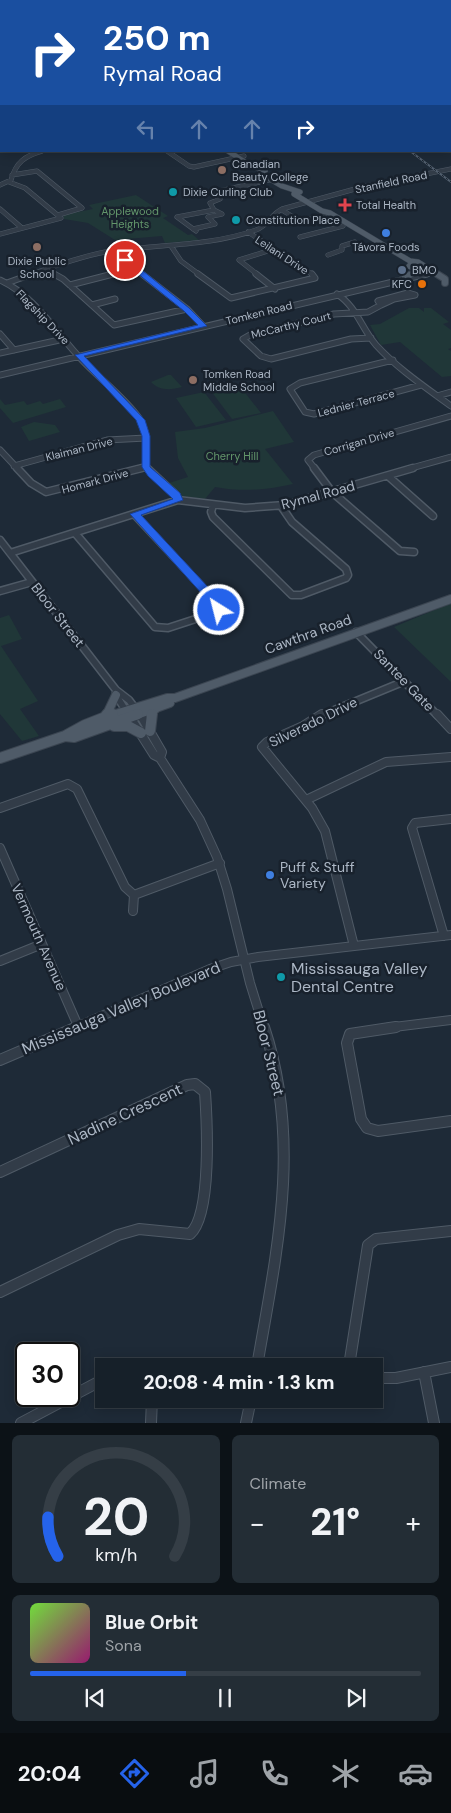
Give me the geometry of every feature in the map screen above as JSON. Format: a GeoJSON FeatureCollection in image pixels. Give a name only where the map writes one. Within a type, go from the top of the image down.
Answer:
{"type":"FeatureCollection","features":[{"type":"Feature","properties":{"kind":"main road"},"geometry":{"type":"LineString","coordinates":[[230,152],[260,169],[268,171],[288,184],[293,189],[294,194],[310,201],[322,211],[448,284]]}},
{"type":"Feature","properties":{"kind":"main road"},"geometry":{"type":"LineString","coordinates":[[238,152],[253,162],[252,165]]}},
{"type":"Feature","properties":{"kind":"main road"},"geometry":{"type":"LineString","coordinates":[[260,169],[260,173],[282,186],[293,189]]}},
{"type":"Feature","properties":{"kind":"main road"},"geometry":{"type":"LineString","coordinates":[[403,278],[416,272],[416,270],[409,266],[411,262]]}},
{"type":"Feature","properties":{"kind":"main road","name":"Cawthra Road"},"geometry":{"type":"LineString","coordinates":[[0,758],[65,736],[74,737],[105,722],[167,698],[175,698],[451,599]]}},
{"type":"Feature","properties":{"kind":"main road"},"geometry":{"type":"LineString","coordinates":[[116,692],[105,722],[128,726],[145,732],[152,712],[158,707]]}},
{"type":"Feature","properties":{"kind":"main road","name":"Cawthra Road"},"geometry":{"type":"LineString","coordinates":[[133,712],[158,707],[171,702],[175,698]]}},
{"type":"Feature","properties":{"kind":"street"},"geometry":{"type":"LineString","coordinates":[[9,182],[15,165],[21,160],[40,152]]}},
{"type":"Feature","properties":{"kind":"street"},"geometry":{"type":"LineString","coordinates":[[15,168],[31,157],[45,152]]}},
{"type":"Feature","properties":{"kind":"street"},"geometry":{"type":"LineString","coordinates":[[169,152],[192,167],[244,156]]}},
{"type":"Feature","properties":{"kind":"street","name":"Stanfield Road"},"geometry":{"type":"LineString","coordinates":[[7,283],[84,256],[122,250],[212,241],[248,232],[266,225],[272,214],[277,210],[376,184],[451,169]]}},
{"type":"Feature","properties":{"kind":"street"},"geometry":{"type":"LineString","coordinates":[[0,234],[60,217],[82,208],[37,172],[12,175]]}},
{"type":"Feature","properties":{"kind":"street"},"geometry":{"type":"LineString","coordinates":[[214,210],[210,203],[220,199],[215,195],[215,192],[278,178]]}},
{"type":"Feature","properties":{"kind":"street"},"geometry":{"type":"LineString","coordinates":[[0,185],[9,182],[25,188],[60,217]]}},
{"type":"Feature","properties":{"kind":"street"},"geometry":{"type":"LineString","coordinates":[[0,209],[22,228]]}},
{"type":"Feature","properties":{"kind":"street"},"geometry":{"type":"LineString","coordinates":[[193,229],[216,224],[208,217],[222,213],[214,210],[177,217],[198,233]]}},
{"type":"Feature","properties":{"kind":"street"},"geometry":{"type":"LineString","coordinates":[[282,210],[301,222],[327,214]]}},
{"type":"Feature","properties":{"kind":"street"},"geometry":{"type":"LineString","coordinates":[[300,237],[343,226]]}},
{"type":"Feature","properties":{"kind":"street","name":"Leilani Drive"},"geometry":{"type":"LineString","coordinates":[[248,232],[316,277],[313,280],[275,289]]}},
{"type":"Feature","properties":{"kind":"street"},"geometry":{"type":"LineString","coordinates":[[328,255],[342,250],[342,246],[355,242]]}},
{"type":"Feature","properties":{"kind":"street"},"geometry":{"type":"LineString","coordinates":[[171,246],[182,261],[232,298],[275,289]]}},
{"type":"Feature","properties":{"kind":"street"},"geometry":{"type":"LineString","coordinates":[[274,249],[239,260],[275,289]]}},
{"type":"Feature","properties":{"kind":"street"},"geometry":{"type":"LineString","coordinates":[[122,250],[125,260],[187,309],[203,326]]}},
{"type":"Feature","properties":{"kind":"street"},"geometry":{"type":"LineString","coordinates":[[70,285],[135,268]]}},
{"type":"Feature","properties":{"kind":"street"},"geometry":{"type":"LineString","coordinates":[[45,269],[63,279],[112,324],[116,325],[187,309]]}},
{"type":"Feature","properties":{"kind":"street","name":"Tomken Road"},"geometry":{"type":"LineString","coordinates":[[0,375],[429,272]]}},
{"type":"Feature","properties":{"kind":"street","name":"Flagship Drive"},"geometry":{"type":"LineString","coordinates":[[0,280],[7,283],[30,302],[140,420],[145,430],[146,467]]}},
{"type":"Feature","properties":{"kind":"street"},"geometry":{"type":"LineString","coordinates":[[357,312],[368,312],[382,306],[397,298],[415,295],[408,293],[381,299],[378,301],[382,306]]}},
{"type":"Feature","properties":{"kind":"street"},"geometry":{"type":"LineString","coordinates":[[336,294],[357,312],[370,338],[377,346],[421,385],[451,406]]}},
{"type":"Feature","properties":{"kind":"street"},"geometry":{"type":"LineString","coordinates":[[92,305],[115,299]]}},
{"type":"Feature","properties":{"kind":"street","name":"McCarthy Court"},"geometry":{"type":"LineString","coordinates":[[357,312],[334,314],[243,338],[261,356],[271,358],[351,338],[370,338]]}},
{"type":"Feature","properties":{"kind":"street"},"geometry":{"type":"LineString","coordinates":[[0,334],[14,350]]}},
{"type":"Feature","properties":{"kind":"street"},"geometry":{"type":"LineString","coordinates":[[0,353],[64,339]]}},
{"type":"Feature","properties":{"kind":"street","name":"Lednier Terrace"},"geometry":{"type":"LineString","coordinates":[[393,360],[300,383],[290,388],[305,412],[314,414],[421,385]]}},
{"type":"Feature","properties":{"kind":"street"},"geometry":{"type":"LineString","coordinates":[[437,396],[451,392]]}},
{"type":"Feature","properties":{"kind":"street","name":"Corrigan Drive"},"geometry":{"type":"LineString","coordinates":[[332,492],[310,463],[309,458],[451,416]]}},
{"type":"Feature","properties":{"kind":"street","name":"Klaiman Drive"},"geometry":{"type":"LineString","coordinates":[[14,466],[107,440],[146,438]]}},
{"type":"Feature","properties":{"kind":"street","name":"Homark Drive"},"geometry":{"type":"LineString","coordinates":[[0,450],[41,491],[50,493],[146,467]]}},
{"type":"Feature","properties":{"kind":"street","name":"Rymal Road"},"geometry":{"type":"LineString","coordinates":[[10,553],[178,500],[246,508],[281,506],[449,459]]}},
{"type":"Feature","properties":{"kind":"street"},"geometry":{"type":"LineString","coordinates":[[146,467],[151,474],[176,495],[178,500]]}},
{"type":"Feature","properties":{"kind":"street"},"geometry":{"type":"LineString","coordinates":[[388,476],[433,516]]}},
{"type":"Feature","properties":{"kind":"street"},"geometry":{"type":"LineString","coordinates":[[332,492],[400,551],[407,554],[414,552]]}},
{"type":"Feature","properties":{"kind":"street"},"geometry":{"type":"LineString","coordinates":[[213,505],[211,512],[213,517],[292,595],[301,595],[346,578],[348,575],[346,569],[292,522],[281,506]]}},
{"type":"Feature","properties":{"kind":"street"},"geometry":{"type":"LineString","coordinates":[[75,533],[155,627],[168,628],[217,612],[219,606],[134,514]]}},
{"type":"Feature","properties":{"kind":"street","name":"Bloor Street"},"geometry":{"type":"LineString","coordinates":[[0,540],[133,712],[145,732],[154,755],[160,758],[211,841],[227,885],[243,960],[267,1032],[278,1076],[282,1110],[284,1161],[280,1234],[258,1358]]}},
{"type":"Feature","properties":{"kind":"street"},"geometry":{"type":"LineString","coordinates":[[0,591],[32,582]]}},
{"type":"Feature","properties":{"kind":"street","name":"Santee Gate"},"geometry":{"type":"LineString","coordinates":[[356,632],[451,729]]}},
{"type":"Feature","properties":{"kind":"street","name":"Silverado Drive"},"geometry":{"type":"LineString","coordinates":[[354,946],[325,831],[306,800],[262,747],[266,742],[303,726],[328,711],[405,681]]}},
{"type":"Feature","properties":{"kind":"street"},"geometry":{"type":"LineString","coordinates":[[306,800],[386,762],[451,757]]}},
{"type":"Feature","properties":{"kind":"street"},"geometry":{"type":"LineString","coordinates":[[0,808],[68,784],[72,785],[81,797],[125,887],[134,895],[134,911]]}},
{"type":"Feature","properties":{"kind":"street"},"geometry":{"type":"LineString","coordinates":[[447,935],[412,828],[415,823],[451,819]]}},
{"type":"Feature","properties":{"kind":"street","name":"Vermouth Avenue"},"geometry":{"type":"LineString","coordinates":[[0,848],[78,1026]]}},
{"type":"Feature","properties":{"kind":"street"},"geometry":{"type":"LineString","coordinates":[[134,895],[220,863]]}},
{"type":"Feature","properties":{"kind":"street","name":"Mississauga Valley Boulevard"},"geometry":{"type":"LineString","coordinates":[[0,1060],[210,969],[243,960],[447,935]]}},
{"type":"Feature","properties":{"kind":"street"},"geometry":{"type":"LineString","coordinates":[[0,961],[42,944]]}},
{"type":"Feature","properties":{"kind":"street"},"geometry":{"type":"LineString","coordinates":[[451,1020],[361,1030],[350,1034],[347,1043],[361,1119],[367,1128],[378,1132],[451,1121]]}},
{"type":"Feature","properties":{"kind":"street","name":"Nadine Crescent"},"geometry":{"type":"LineString","coordinates":[[0,1172],[187,1085],[195,1084],[205,1092],[206,1152],[200,1214],[196,1228],[190,1234],[139,1229],[118,1235],[0,1292]]}},
{"type":"Feature","properties":{"kind":"street"},"geometry":{"type":"LineString","coordinates":[[350,1358],[368,1245],[376,1240],[451,1231]]}},
{"type":"Feature","properties":{"kind":"street"},"geometry":{"type":"LineString","coordinates":[[383,1378],[396,1378],[451,1367]]}},
{"type":"Feature","properties":{"kind":"street"},"geometry":{"type":"LineString","coordinates":[[424,1372],[434,1423]]}},
{"type":"Feature","properties":{"kind":"street"},"geometry":{"type":"LineString","coordinates":[[21,1423],[95,1384]]}},
{"type":"Feature","properties":{"kind":"street"},"geometry":{"type":"LineString","coordinates":[[151,1423],[152,1408]]}},
{"type":"Feature","properties":{"kind":"street"},"geometry":{"type":"LineString","coordinates":[[246,1423],[249,1408]]}},
{"type":"Feature","properties":{"kind":"green space","name":"Applewood Heights"},"geometry":{"type":"Polygon","coordinates":[[[136,195],[168,216],[163,218],[199,240],[165,243],[162,236],[115,240],[88,223],[64,219],[63,215],[93,209],[89,205],[136,195]]]}},
{"type":"Feature","properties":{"kind":"green space"},"geometry":{"type":"Polygon","coordinates":[[[409,308],[419,308],[424,312],[424,308],[431,308],[449,322],[443,324],[451,330],[451,348],[448,349],[451,351],[451,376],[442,377],[400,342],[381,345],[370,325],[380,324],[409,308]]]}},
{"type":"Feature","properties":{"kind":"green space"},"geometry":{"type":"Polygon","coordinates":[[[171,375],[182,387],[165,389],[151,382],[171,375]]]}},
{"type":"Feature","properties":{"kind":"green space"},"geometry":{"type":"Polygon","coordinates":[[[239,385],[261,413],[232,419],[211,391],[239,385]]]}},
{"type":"Feature","properties":{"kind":"green space"},"geometry":{"type":"Polygon","coordinates":[[[204,392],[226,420],[196,427],[176,398],[204,392]]]}},
{"type":"Feature","properties":{"kind":"green space"},"geometry":{"type":"Polygon","coordinates":[[[0,399],[5,405],[24,401],[27,405],[40,401],[43,404],[60,399],[66,407],[13,423],[0,408],[0,399]]]}},
{"type":"Feature","properties":{"kind":"green space","name":"Cherry Hill"},"geometry":{"type":"Polygon","coordinates":[[[273,411],[294,442],[265,449],[293,484],[254,490],[215,487],[205,499],[182,496],[169,483],[188,477],[178,458],[175,432],[205,428],[273,411]]]}},
{"type":"Feature","properties":{"kind":"green space"},"geometry":{"type":"Polygon","coordinates":[[[34,422],[55,425],[60,432],[29,441],[21,427],[34,422]]]}},
{"type":"Feature","properties":{"kind":"green space"},"geometry":{"type":"Polygon","coordinates":[[[451,603],[451,682],[394,627],[451,603]]]}},
{"type":"Feature","properties":{"kind":"green space"},"geometry":{"type":"Polygon","coordinates":[[[9,615],[22,639],[1,646],[38,701],[20,709],[39,736],[22,741],[0,714],[0,618],[9,615]]]}},
{"type":"Feature","properties":{"kind":"railway"},"geometry":{"type":"LineString","coordinates":[[411,152],[451,182]]}},
{"type":"Feature","properties":{"kind":"place","name":"Canadian Beauty College"},"geometry":{"type":"Point","coordinates":[222,170]}},
{"type":"Feature","properties":{"kind":"place","name":"Dixie Curling Club"},"geometry":{"type":"Point","coordinates":[173,192]}},
{"type":"Feature","properties":{"kind":"place","name":"Total Health"},"geometry":{"type":"Point","coordinates":[345,205]}},
{"type":"Feature","properties":{"kind":"place","name":"Constitution Place"},"geometry":{"type":"Point","coordinates":[236,220]}},
{"type":"Feature","properties":{"kind":"place","name":"Távora Foods"},"geometry":{"type":"Point","coordinates":[386,233]}},
{"type":"Feature","properties":{"kind":"place","name":"Dixie Public School"},"geometry":{"type":"Point","coordinates":[37,247]}},
{"type":"Feature","properties":{"kind":"place","name":"BMO"},"geometry":{"type":"Point","coordinates":[402,270]}},
{"type":"Feature","properties":{"kind":"place","name":"KFC"},"geometry":{"type":"Point","coordinates":[422,284]}},
{"type":"Feature","properties":{"kind":"place","name":"Tomken Road Middle School"},"geometry":{"type":"Point","coordinates":[193,380]}},
{"type":"Feature","properties":{"kind":"place","name":"Puff & Stuff Variety"},"geometry":{"type":"Point","coordinates":[270,875]}},
{"type":"Feature","properties":{"kind":"place","name":"Mississauga Valley Dental Centre"},"geometry":{"type":"Point","coordinates":[281,977]}},
{"type":"Feature","properties":{"kind":"route"},"geometry":{"type":"LineString","coordinates":[[125,260],[187,309],[203,326],[79,355],[140,420],[146,436],[146,467],[151,474],[176,495],[178,500],[134,514],[219,606],[219,610]]}}]}
